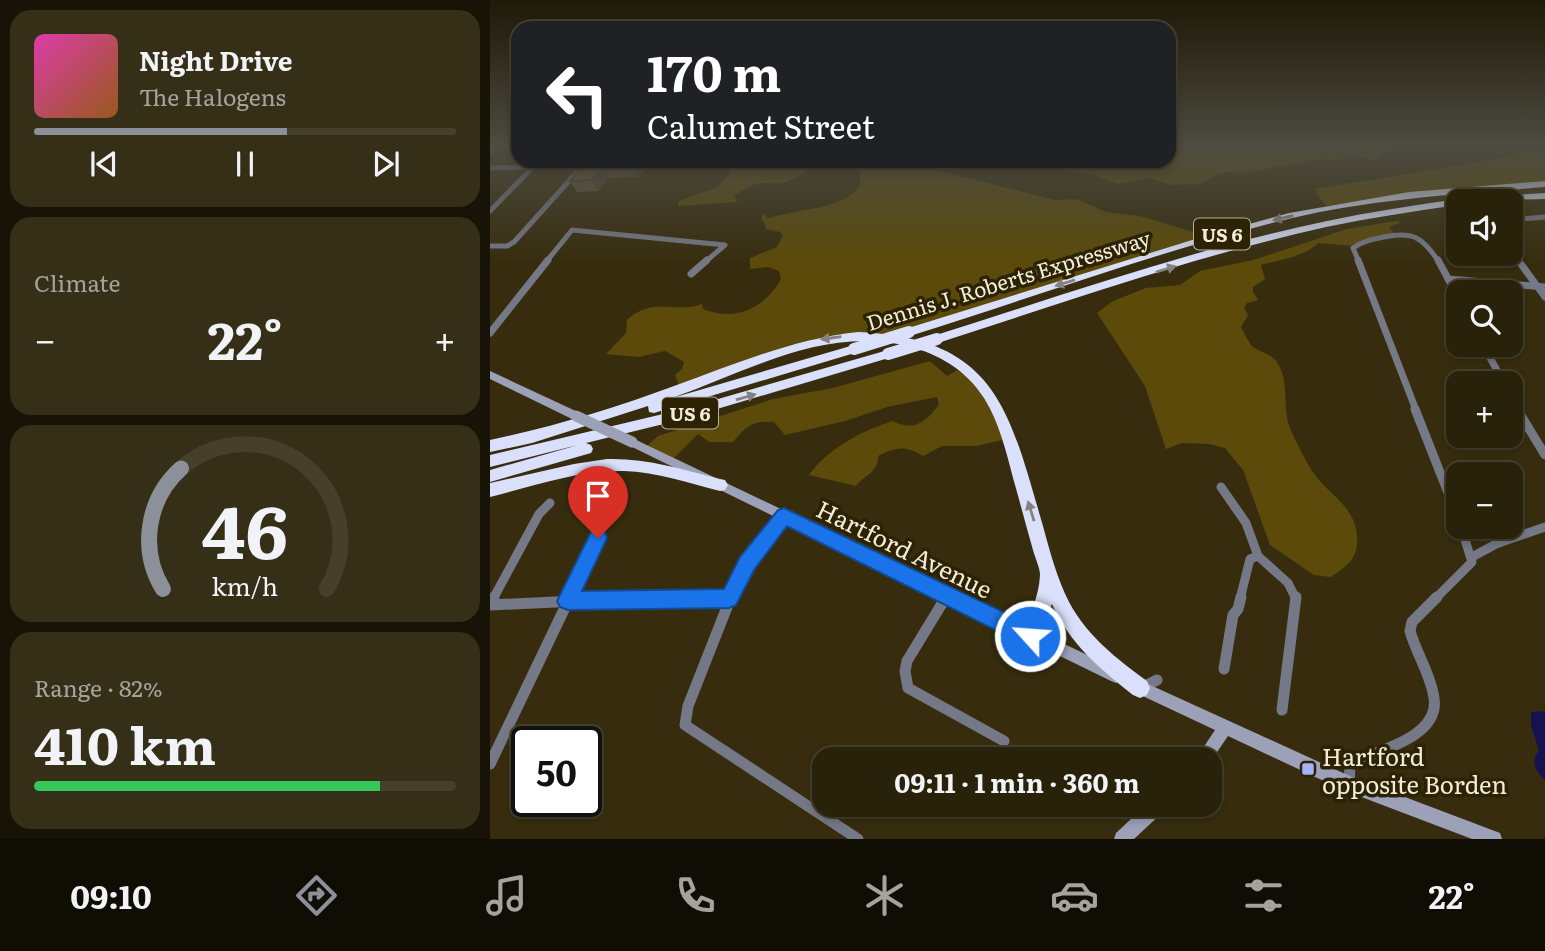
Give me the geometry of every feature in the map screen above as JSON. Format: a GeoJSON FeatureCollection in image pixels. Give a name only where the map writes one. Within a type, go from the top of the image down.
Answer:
{"type":"FeatureCollection","features":[{"type":"Feature","properties":{"kind":"highway","name":"Dennis J. Roberts Expressway"},"geometry":{"type":"LineString","coordinates":[[490,446],[684,400],[1279,219],[1348,204],[1419,194],[1543,184]]}},
{"type":"Feature","properties":{"kind":"highway"},"geometry":{"type":"LineString","coordinates":[[1523,197],[1545,196]]}},
{"type":"Feature","properties":{"kind":"highway","name":"Dennis J. Roberts Expressway"},"geometry":{"type":"LineString","coordinates":[[490,461],[716,406],[1293,231],[1373,214],[1446,204]]}},
{"type":"Feature","properties":{"kind":"highway"},"geometry":{"type":"LineString","coordinates":[[524,439],[654,398],[811,342],[858,336],[906,340],[934,350],[959,363],[978,380],[991,398],[1004,428],[1060,601],[1075,629],[1098,655],[1140,688]]}},
{"type":"Feature","properties":{"kind":"highway"},"geometry":{"type":"LineString","coordinates":[[490,476],[610,442],[716,406]]}},
{"type":"Feature","properties":{"kind":"highway"},"geometry":{"type":"LineString","coordinates":[[490,490],[593,468],[622,465],[660,470],[720,485]]}},
{"type":"Feature","properties":{"kind":"highway"},"geometry":{"type":"LineString","coordinates":[[1030,636],[1048,589],[1045,555]]}},
{"type":"Feature","properties":{"kind":"main road","name":"Hartford Avenue"},"geometry":{"type":"LineString","coordinates":[[490,375],[1225,728],[1349,783],[1494,839]]}},
{"type":"Feature","properties":{"kind":"main road"},"geometry":{"type":"LineString","coordinates":[[1212,747],[1225,728]]}},
{"type":"Feature","properties":{"kind":"main road"},"geometry":{"type":"LineString","coordinates":[[1122,839],[1145,817]]}},
{"type":"Feature","properties":{"kind":"street"},"geometry":{"type":"LineString","coordinates":[[490,211],[517,184]]}},
{"type":"Feature","properties":{"kind":"street"},"geometry":{"type":"LineString","coordinates":[[490,246],[510,245],[566,184]]}},
{"type":"Feature","properties":{"kind":"street"},"geometry":{"type":"LineString","coordinates":[[1523,219],[1545,217]]}},
{"type":"Feature","properties":{"kind":"street"},"geometry":{"type":"LineString","coordinates":[[490,334],[572,230],[725,245],[691,274]]}},
{"type":"Feature","properties":{"kind":"street"},"geometry":{"type":"LineString","coordinates":[[1446,487],[1353,248],[1361,242],[1398,234],[1419,238],[1428,246],[1448,279],[1541,286]]}},
{"type":"Feature","properties":{"kind":"street"},"geometry":{"type":"LineString","coordinates":[[1523,265],[1541,286],[1545,297]]}},
{"type":"Feature","properties":{"kind":"street"},"geometry":{"type":"LineString","coordinates":[[1523,418],[1545,455]]}},
{"type":"Feature","properties":{"kind":"street"},"geometry":{"type":"LineString","coordinates":[[1222,487],[1246,523],[1258,556],[1288,583],[1296,596],[1282,710]]}},
{"type":"Feature","properties":{"kind":"street"},"geometry":{"type":"LineString","coordinates":[[490,604],[539,514],[550,503]]}},
{"type":"Feature","properties":{"kind":"street"},"geometry":{"type":"LineString","coordinates":[[784,516],[747,564],[729,599],[688,706],[685,725],[803,806],[858,839]]}},
{"type":"Feature","properties":{"kind":"street"},"geometry":{"type":"LineString","coordinates":[[1472,557],[1496,544],[1545,527]]}},
{"type":"Feature","properties":{"kind":"street"},"geometry":{"type":"LineString","coordinates":[[490,764],[598,538]]}},
{"type":"Feature","properties":{"kind":"street"},"geometry":{"type":"LineString","coordinates":[[1349,783],[1350,767],[1355,761],[1409,737],[1420,730],[1435,713],[1434,700],[1410,631],[1412,622],[1469,567],[1472,557],[1465,539]]}},
{"type":"Feature","properties":{"kind":"street"},"geometry":{"type":"LineString","coordinates":[[1224,669],[1233,615],[1238,609],[1250,559],[1258,556]]}},
{"type":"Feature","properties":{"kind":"street"},"geometry":{"type":"LineString","coordinates":[[947,596],[907,661],[905,671],[908,688],[1004,741]]}},
{"type":"Feature","properties":{"kind":"street"},"geometry":{"type":"LineString","coordinates":[[490,604],[729,599]]}},
{"type":"Feature","properties":{"kind":"street"},"geometry":{"type":"LineString","coordinates":[[1140,688],[1157,680]]}},
{"type":"Feature","properties":{"kind":"shaded area"},"geometry":{"type":"Polygon","coordinates":[[[720,184],[757,184],[734,196],[737,202],[678,206],[679,201],[720,184]]]}},
{"type":"Feature","properties":{"kind":"shaded area"},"geometry":{"type":"Polygon","coordinates":[[[992,184],[1055,200],[1076,199],[1106,212],[1140,216],[1207,236],[893,335],[835,337],[783,348],[680,388],[675,375],[682,369],[684,362],[665,351],[639,357],[606,354],[626,333],[627,320],[645,309],[692,307],[702,304],[703,309],[726,314],[748,310],[757,305],[781,279],[779,271],[768,267],[750,269],[750,258],[777,247],[783,235],[766,229],[761,220],[762,216],[766,214],[766,217],[770,218],[818,208],[841,200],[860,186],[992,184]]]}},
{"type":"Feature","properties":{"kind":"shaded area"},"geometry":{"type":"Polygon","coordinates":[[[1344,184],[1529,184],[1446,189],[1326,206],[1314,189],[1344,184]]]}},
{"type":"Feature","properties":{"kind":"shaded area"},"geometry":{"type":"Polygon","coordinates":[[[1402,222],[1389,227],[1396,235],[1354,246],[1318,243],[1299,255],[1261,265],[1265,279],[1253,287],[1258,300],[1247,303],[1244,308],[1248,315],[1241,327],[1252,346],[1273,358],[1281,371],[1288,422],[1297,444],[1316,476],[1348,510],[1356,531],[1356,551],[1348,564],[1331,577],[1314,575],[1270,545],[1243,470],[1225,448],[1210,444],[1182,443],[1166,449],[1145,386],[1097,313],[1113,301],[1146,288],[1180,285],[1200,271],[1253,260],[1347,229],[1402,222]]]}},
{"type":"Feature","properties":{"kind":"shaded area"},"geometry":{"type":"Polygon","coordinates":[[[930,361],[947,376],[963,367],[977,377],[1007,439],[976,446],[942,446],[923,456],[900,448],[890,451],[878,456],[874,470],[856,486],[809,475],[836,449],[869,430],[893,421],[907,426],[924,420],[939,404],[937,397],[887,407],[845,421],[785,435],[774,422],[751,425],[733,442],[709,442],[698,434],[673,459],[646,447],[658,436],[773,399],[833,388],[930,361]]]}},
{"type":"Feature","properties":{"kind":"shaded area"},"geometry":{"type":"Polygon","coordinates":[[[1545,711],[1545,780],[1535,766],[1539,750],[1531,726],[1531,712],[1545,711]]]}},
{"type":"Feature","properties":{"kind":"place","name":"Hartford opposite Borden"},"geometry":{"type":"Point","coordinates":[1308,769]}},
{"type":"Feature","properties":{"kind":"route"},"geometry":{"type":"LineString","coordinates":[[598,538],[568,601],[729,599],[747,564],[784,516],[1030,636]]}}]}
